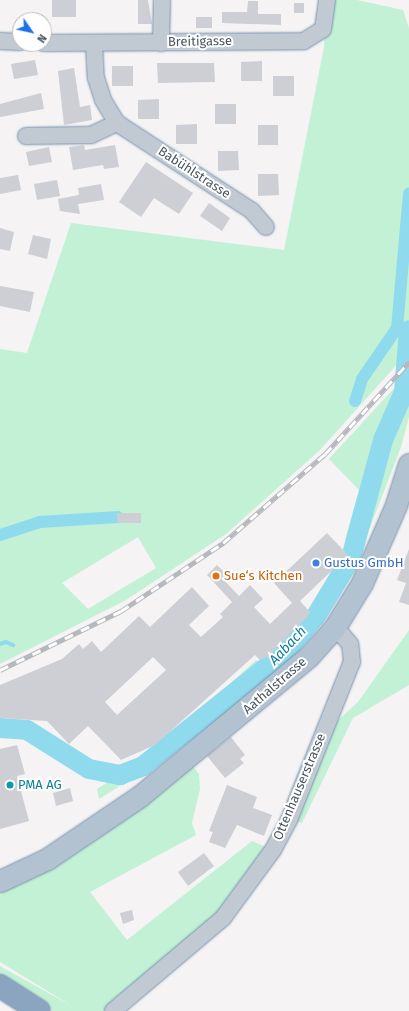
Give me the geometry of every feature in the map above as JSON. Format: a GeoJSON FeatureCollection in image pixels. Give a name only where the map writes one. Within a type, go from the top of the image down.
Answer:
{"type":"FeatureCollection","features":[{"type":"Feature","properties":{"kind":"highway"},"geometry":{"type":"LineString","coordinates":[[2,993],[17,1011]]}},
{"type":"Feature","properties":{"kind":"highway"},"geometry":{"type":"LineString","coordinates":[[2,993],[39,1011]]}},
{"type":"Feature","properties":{"kind":"main road","name":"Aathalstrasse"},"geometry":{"type":"LineString","coordinates":[[0,881],[47,859],[64,845],[140,796],[281,682],[335,627],[362,583],[396,506],[409,464]]}},
{"type":"Feature","properties":{"kind":"main road","name":"Aathalstrasse"},"geometry":{"type":"LineString","coordinates":[[0,868],[42,849],[64,845]]}},
{"type":"Feature","properties":{"kind":"street"},"geometry":{"type":"LineString","coordinates":[[161,43],[162,0]]}},
{"type":"Feature","properties":{"kind":"street","name":"Breitigasse"},"geometry":{"type":"LineString","coordinates":[[52,43],[304,41],[323,29],[327,0]]}},
{"type":"Feature","properties":{"kind":"street"},"geometry":{"type":"LineString","coordinates":[[0,41],[12,42]]}},
{"type":"Feature","properties":{"kind":"street","name":"Babühlstrasse"},"geometry":{"type":"LineString","coordinates":[[94,44],[96,78],[103,100],[117,123],[252,211],[266,227]]}},
{"type":"Feature","properties":{"kind":"street"},"geometry":{"type":"LineString","coordinates":[[26,136],[91,135],[117,123]]}},
{"type":"Feature","properties":{"kind":"street","name":"Ottenhauserstrasse"},"geometry":{"type":"LineString","coordinates":[[113,1011],[223,918],[273,850],[290,820],[352,662],[350,644],[335,627]]}},
{"type":"Feature","properties":{"kind":"green space"},"geometry":{"type":"Polygon","coordinates":[[[327,0],[357,0],[403,10],[409,28],[409,351],[320,450],[226,534],[126,600],[0,664],[0,349],[27,353],[71,223],[284,250],[324,47],[327,0]],[[118,513],[118,523],[141,523],[141,513],[118,513]],[[138,537],[62,583],[88,609],[156,568],[138,537]]]}},
{"type":"Feature","properties":{"kind":"green space"},"geometry":{"type":"Polygon","coordinates":[[[409,372],[409,417],[401,447],[356,564],[324,618],[266,678],[144,771],[99,799],[97,789],[158,750],[256,660],[262,665],[310,620],[351,557],[345,540],[359,490],[329,459],[409,372]]]}},
{"type":"Feature","properties":{"kind":"green space"},"geometry":{"type":"Polygon","coordinates":[[[409,630],[409,685],[353,718],[302,823],[289,820],[322,735],[358,702],[409,630]]]}},
{"type":"Feature","properties":{"kind":"green space"},"geometry":{"type":"Polygon","coordinates":[[[187,759],[199,774],[200,789],[192,823],[196,835],[90,892],[127,940],[252,841],[273,850],[257,876],[113,1011],[53,1011],[0,977],[0,966],[72,1006],[0,962],[0,881],[187,759]]]}},
{"type":"Feature","properties":{"kind":"building"},"geometry":{"type":"Polygon","coordinates":[[[52,0],[76,0],[76,17],[52,17],[52,0]]]}},
{"type":"Feature","properties":{"kind":"building"},"geometry":{"type":"Polygon","coordinates":[[[138,0],[148,0],[152,24],[138,24],[138,0]]]}},
{"type":"Feature","properties":{"kind":"building"},"geometry":{"type":"Polygon","coordinates":[[[248,1],[258,1],[258,14],[281,14],[281,25],[222,23],[222,12],[247,12],[248,1]]]}},
{"type":"Feature","properties":{"kind":"building"},"geometry":{"type":"Polygon","coordinates":[[[294,3],[304,3],[304,13],[294,13],[294,3]]]}},
{"type":"Feature","properties":{"kind":"building"},"geometry":{"type":"Polygon","coordinates":[[[196,17],[212,17],[212,28],[196,28],[196,17]]]}},
{"type":"Feature","properties":{"kind":"building"},"geometry":{"type":"Polygon","coordinates":[[[35,60],[38,75],[14,79],[11,64],[35,60]]]}},
{"type":"Feature","properties":{"kind":"building"},"geometry":{"type":"Polygon","coordinates":[[[262,61],[262,81],[241,81],[241,62],[262,61]]]}},
{"type":"Feature","properties":{"kind":"building"},"geometry":{"type":"Polygon","coordinates":[[[157,63],[214,63],[215,82],[158,83],[157,63]]]}},
{"type":"Feature","properties":{"kind":"building"},"geometry":{"type":"Polygon","coordinates":[[[112,66],[133,66],[133,86],[112,86],[112,66]]]}},
{"type":"Feature","properties":{"kind":"building"},"geometry":{"type":"Polygon","coordinates":[[[74,68],[80,107],[90,105],[92,120],[64,125],[58,71],[74,68]]]}},
{"type":"Feature","properties":{"kind":"building"},"geometry":{"type":"Polygon","coordinates":[[[273,76],[294,76],[294,96],[273,96],[273,76]]]}},
{"type":"Feature","properties":{"kind":"building"},"geometry":{"type":"Polygon","coordinates":[[[41,93],[44,109],[0,117],[0,104],[41,93]]]}},
{"type":"Feature","properties":{"kind":"building"},"geometry":{"type":"Polygon","coordinates":[[[159,99],[159,119],[138,119],[138,100],[159,99]]]}},
{"type":"Feature","properties":{"kind":"building"},"geometry":{"type":"Polygon","coordinates":[[[215,104],[236,104],[236,124],[215,124],[215,104]]]}},
{"type":"Feature","properties":{"kind":"building"},"geometry":{"type":"Polygon","coordinates":[[[197,124],[197,144],[176,144],[176,125],[197,124]]]}},
{"type":"Feature","properties":{"kind":"building"},"geometry":{"type":"Polygon","coordinates":[[[258,125],[278,125],[278,145],[258,145],[258,125]]]}},
{"type":"Feature","properties":{"kind":"building"},"geometry":{"type":"Polygon","coordinates":[[[84,145],[85,150],[115,145],[119,167],[104,169],[103,165],[73,170],[69,147],[84,145]]]}},
{"type":"Feature","properties":{"kind":"building"},"geometry":{"type":"Polygon","coordinates":[[[49,147],[52,162],[29,166],[26,152],[49,147]]]}},
{"type":"Feature","properties":{"kind":"building"},"geometry":{"type":"Polygon","coordinates":[[[218,151],[238,151],[239,170],[218,171],[218,151]]]}},
{"type":"Feature","properties":{"kind":"building"},"geometry":{"type":"Polygon","coordinates":[[[146,162],[193,193],[179,214],[154,198],[141,217],[119,202],[146,162]]]}},
{"type":"Feature","properties":{"kind":"building"},"geometry":{"type":"Polygon","coordinates":[[[258,174],[278,174],[279,195],[258,196],[258,174]]]}},
{"type":"Feature","properties":{"kind":"building"},"geometry":{"type":"Polygon","coordinates":[[[18,175],[21,190],[0,194],[0,178],[18,175]]]}},
{"type":"Feature","properties":{"kind":"building"},"geometry":{"type":"Polygon","coordinates":[[[57,180],[60,196],[37,200],[34,184],[57,180]]]}},
{"type":"Feature","properties":{"kind":"building"},"geometry":{"type":"Polygon","coordinates":[[[101,184],[104,200],[78,204],[80,214],[60,211],[58,199],[79,195],[78,188],[101,184]]]}},
{"type":"Feature","properties":{"kind":"building"},"geometry":{"type":"Polygon","coordinates":[[[209,203],[230,218],[222,231],[200,216],[209,203]]]}},
{"type":"Feature","properties":{"kind":"building"},"geometry":{"type":"Polygon","coordinates":[[[0,228],[14,232],[10,251],[0,249],[0,228]]]}},
{"type":"Feature","properties":{"kind":"building"},"geometry":{"type":"Polygon","coordinates":[[[33,235],[51,239],[47,259],[28,254],[33,235]]]}},
{"type":"Feature","properties":{"kind":"building"},"geometry":{"type":"Polygon","coordinates":[[[0,286],[34,292],[30,312],[0,306],[0,286]]]}},
{"type":"Feature","properties":{"kind":"building"},"geometry":{"type":"Polygon","coordinates":[[[117,513],[141,513],[141,523],[118,523],[117,513]]]}},
{"type":"Feature","properties":{"kind":"building"},"geometry":{"type":"Polygon","coordinates":[[[327,533],[348,555],[300,601],[310,612],[308,616],[268,656],[260,660],[255,655],[155,745],[121,760],[88,726],[69,744],[47,721],[0,718],[0,685],[62,659],[79,644],[83,649],[92,641],[101,652],[139,616],[150,627],[192,587],[209,606],[189,625],[201,637],[223,617],[220,614],[232,602],[207,575],[217,565],[226,574],[222,578],[239,596],[250,585],[263,599],[254,607],[270,624],[292,603],[274,583],[327,533]],[[153,657],[105,702],[117,715],[166,670],[153,657]]]}},
{"type":"Feature","properties":{"kind":"building"},"geometry":{"type":"Polygon","coordinates":[[[409,549],[409,605],[399,602],[406,583],[397,580],[409,549]]]}},
{"type":"Feature","properties":{"kind":"building"},"geometry":{"type":"Polygon","coordinates":[[[231,737],[245,755],[240,759],[244,763],[225,778],[207,756],[231,737]]]}},
{"type":"Feature","properties":{"kind":"building","name":"PMA AG"},"geometry":{"type":"Polygon","coordinates":[[[17,745],[25,774],[17,776],[29,821],[0,829],[0,749],[17,745]]]}},
{"type":"Feature","properties":{"kind":"building"},"geometry":{"type":"Polygon","coordinates":[[[227,785],[257,797],[253,808],[272,815],[264,836],[237,825],[225,848],[209,842],[213,832],[209,831],[227,785]]]}},
{"type":"Feature","properties":{"kind":"building"},"geometry":{"type":"Polygon","coordinates":[[[70,788],[73,801],[56,806],[53,793],[70,788]]]}},
{"type":"Feature","properties":{"kind":"building"},"geometry":{"type":"Polygon","coordinates":[[[204,853],[214,866],[188,886],[178,872],[204,853]]]}},
{"type":"Feature","properties":{"kind":"building"},"geometry":{"type":"Polygon","coordinates":[[[132,910],[134,920],[123,924],[120,913],[132,910]]]}},
{"type":"Feature","properties":{"kind":"waterway"},"geometry":{"type":"LineString","coordinates":[[355,401],[362,379],[397,328],[409,194]]}},
{"type":"Feature","properties":{"kind":"waterway","name":"Aabach"},"geometry":{"type":"LineString","coordinates":[[0,728],[27,730],[89,769],[120,775],[143,766],[283,654],[316,616],[351,558],[383,440],[404,392],[409,330]]}},
{"type":"Feature","properties":{"kind":"waterway"},"geometry":{"type":"LineString","coordinates":[[0,535],[40,522],[118,517]]}},
{"type":"Feature","properties":{"kind":"waterway"},"geometry":{"type":"LineString","coordinates":[[0,644],[6,642],[13,645]]}},
{"type":"Feature","properties":{"kind":"waterway","name":"Aabach"},"geometry":{"type":"LineString","coordinates":[[40,737],[43,732]]}},
{"type":"Feature","properties":{"kind":"railway"},"geometry":{"type":"LineString","coordinates":[[0,670],[121,611],[223,543],[325,454],[409,362]]}},
{"type":"Feature","properties":{"kind":"place","name":"Gustus GmbH"},"geometry":{"type":"Point","coordinates":[316,563]}},
{"type":"Feature","properties":{"kind":"place","name":"Sue‘s Kitchen"},"geometry":{"type":"Point","coordinates":[216,576]}},
{"type":"Feature","properties":{"kind":"place","name":"PMA AG"},"geometry":{"type":"Point","coordinates":[10,785]}}]}
